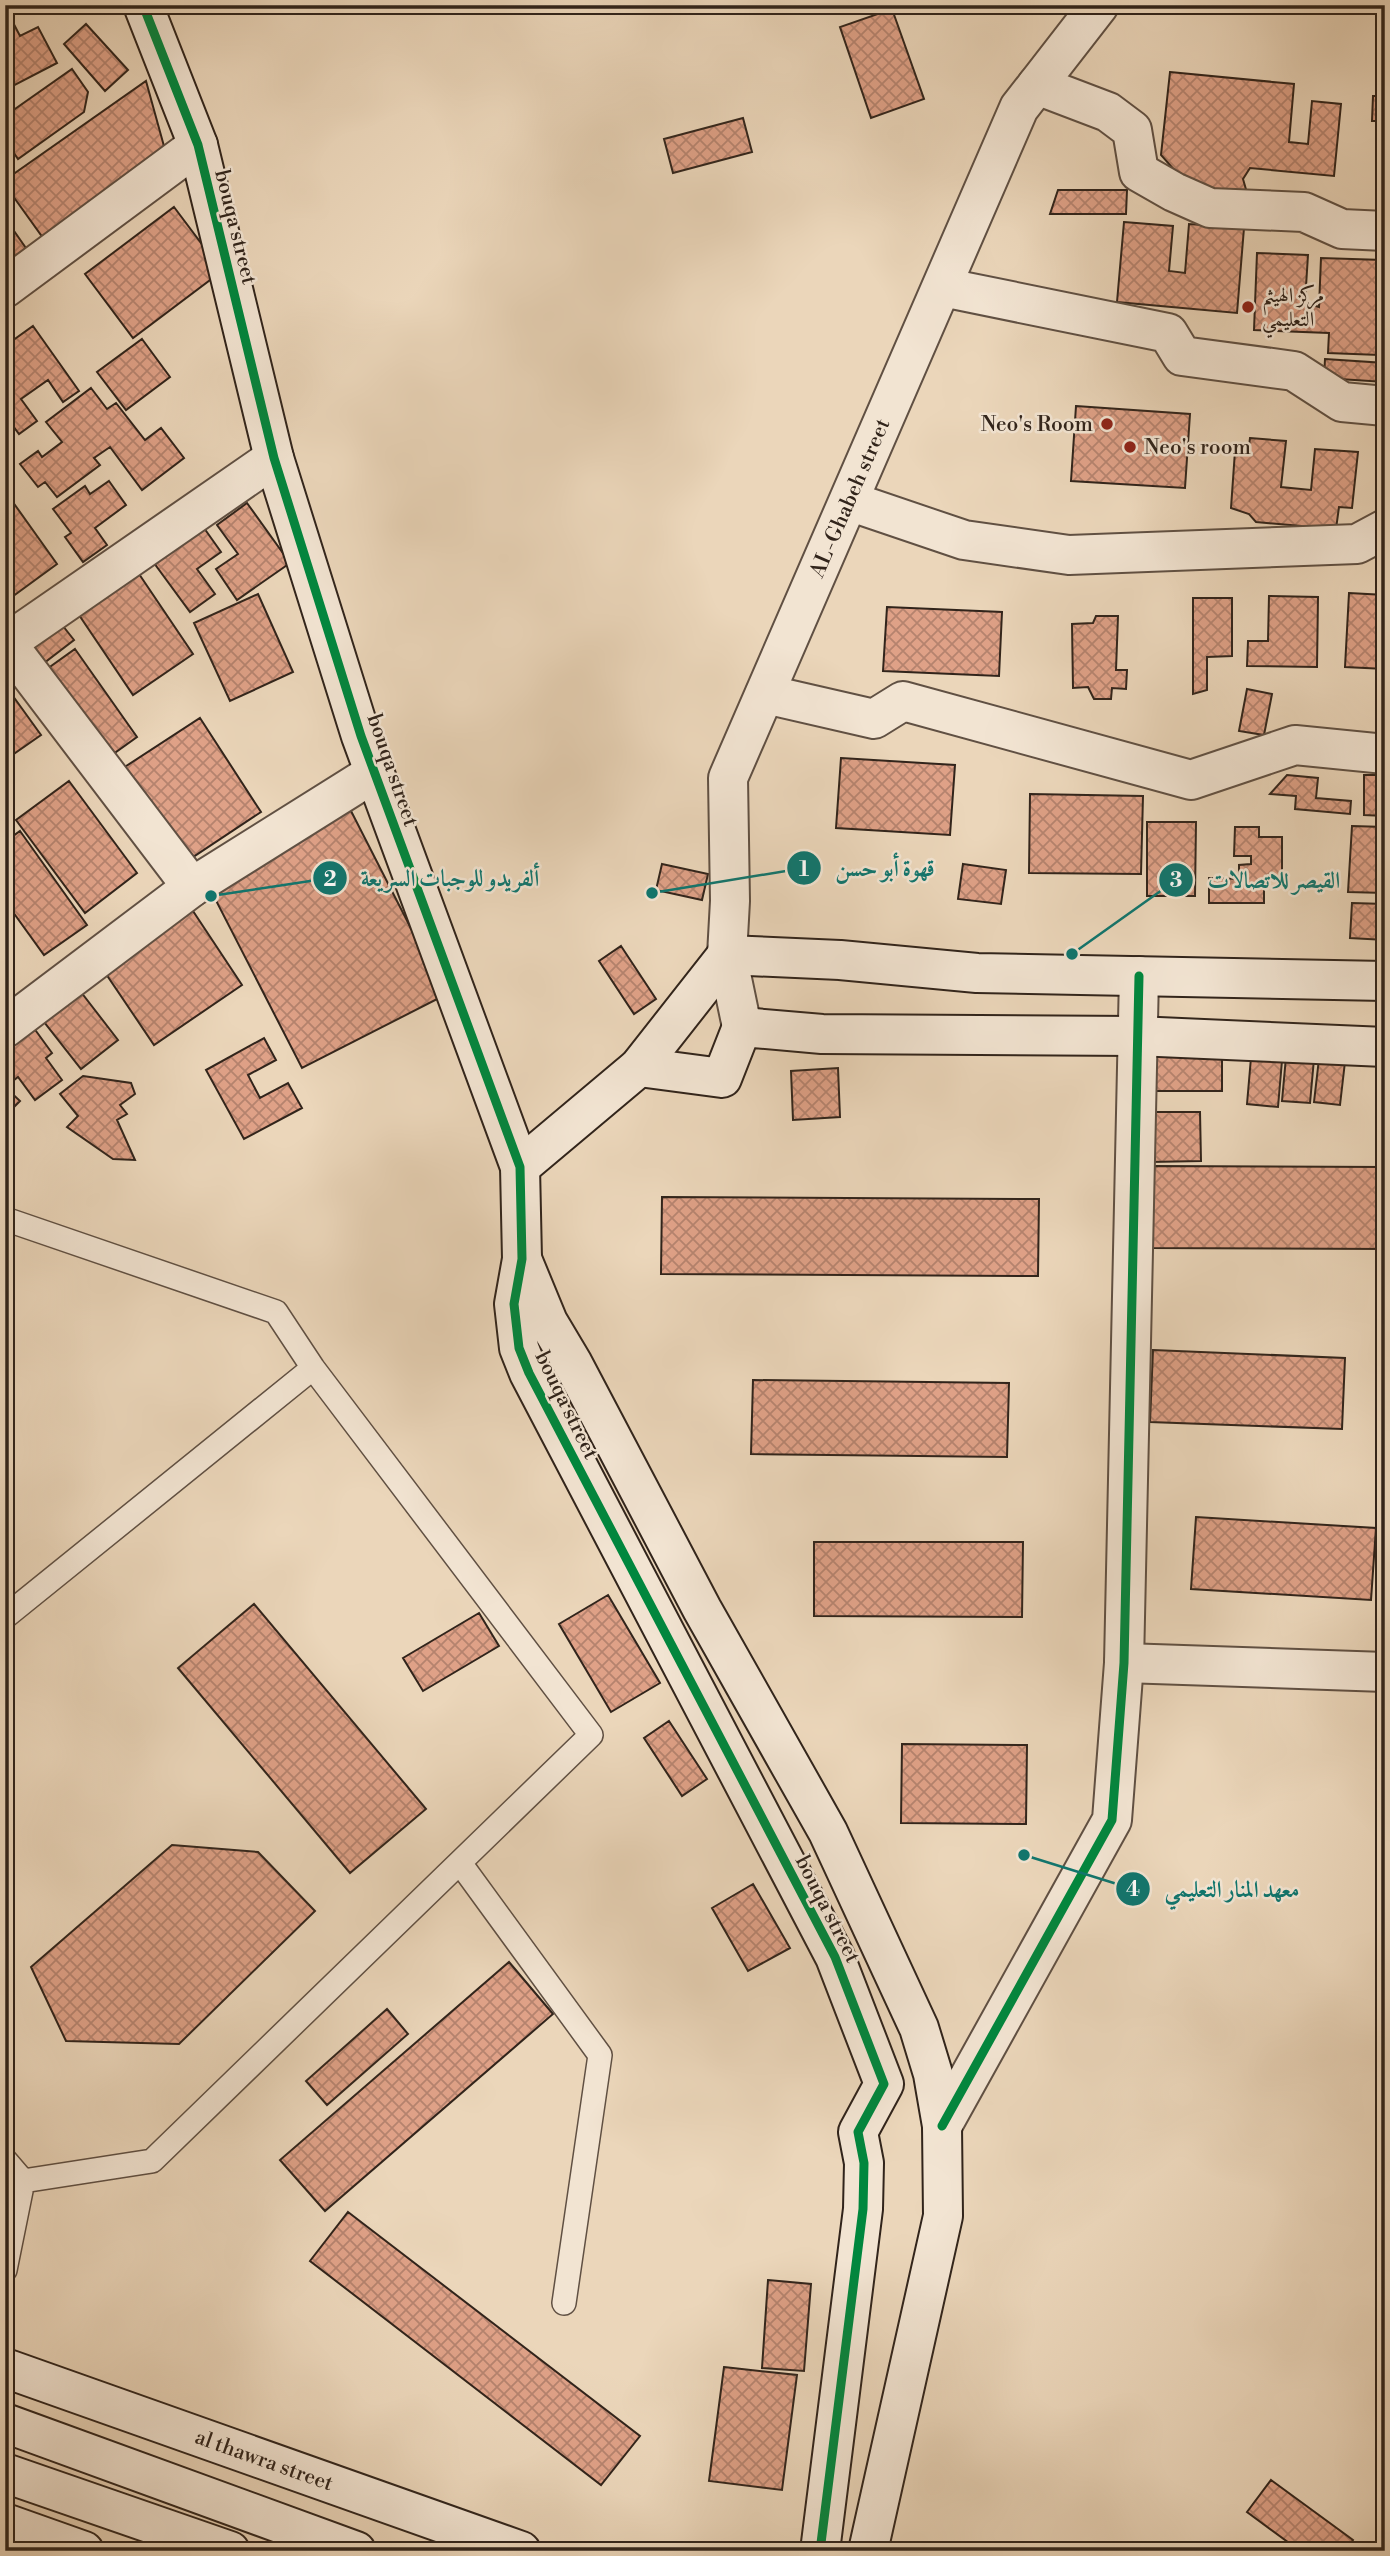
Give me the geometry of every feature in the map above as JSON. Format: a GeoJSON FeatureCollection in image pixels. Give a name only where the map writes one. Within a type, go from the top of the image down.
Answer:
{"type":"FeatureCollection","features":[{"type":"Feature","properties":{"kind":"street","name":"bouqa street"},"geometry":{"type":"LineString","coordinates":[[143,5],[198,145],[274,457],[374,774],[520,1167],[522,1259],[514,1304],[519,1348],[528,1373],[835,1958],[884,2084],[858,2132],[864,2163],[863,2209],[820,2551]]}},
{"type":"Feature","properties":{"kind":"street","name":"AL-Ghabeh street"},"geometry":{"type":"LineString","coordinates":[[742,1027],[727,955],[730,901],[728,778],[1019,108],[1099,5]]}},
{"type":"Feature","properties":{"kind":"street"},"geometry":{"type":"LineString","coordinates":[[1037,85],[1108,113],[1132,130],[1139,172],[1210,208],[1304,212],[1342,229],[1385,231]]}},
{"type":"Feature","properties":{"kind":"street"},"geometry":{"type":"LineString","coordinates":[[5,288],[198,145]]}},
{"type":"Feature","properties":{"kind":"street"},"geometry":{"type":"LineString","coordinates":[[942,286],[1168,333],[1182,356],[1294,371],[1342,402],[1385,406]]}},
{"type":"Feature","properties":{"kind":"street"},"geometry":{"type":"LineString","coordinates":[[192,887],[6,643],[274,457]]}},
{"type":"Feature","properties":{"kind":"street"},"geometry":{"type":"LineString","coordinates":[[849,501],[964,540],[1069,555],[1357,544],[1385,528]]}},
{"type":"Feature","properties":{"kind":"street"},"geometry":{"type":"LineString","coordinates":[[765,694],[874,719],[903,701],[1191,780],[1295,745],[1385,754]]}},
{"type":"Feature","properties":{"kind":"street"},"geometry":{"type":"LineString","coordinates":[[5,1028],[192,887],[374,774]]}},
{"type":"Feature","properties":{"kind":"street"},"geometry":{"type":"LineString","coordinates":[[520,1167],[639,1067],[727,955],[840,960],[977,973],[1385,981]]}},
{"type":"Feature","properties":{"kind":"street"},"geometry":{"type":"LineString","coordinates":[[942,2126],[1112,1820],[1124,1663],[1139,976]]}},
{"type":"Feature","properties":{"kind":"street"},"geometry":{"type":"LineString","coordinates":[[639,1067],[722,1079],[742,1027],[822,1034],[1136,1036],[1385,1046]]}},
{"type":"Feature","properties":{"kind":"street","name":"bouqa street"},"geometry":{"type":"LineString","coordinates":[[522,1259],[548,1322],[573,1364],[702,1609],[828,1832],[919,2028],[933,2074],[942,2126],[943,2216],[868,2551]]}},
{"type":"Feature","properties":{"kind":"street"},"geometry":{"type":"LineString","coordinates":[[1124,1663],[1385,1672]]}},
{"type":"Feature","properties":{"kind":"street","name":"al thawra street"},"geometry":{"type":"LineString","coordinates":[[5,2368],[522,2551]]}},
{"type":"Feature","properties":{"kind":"street"},"geometry":{"type":"LineString","coordinates":[[5,2423],[356,2551]]}},
{"type":"Feature","properties":{"kind":"street"},"geometry":{"type":"LineString","coordinates":[[5,2473],[230,2551]]}},
{"type":"Feature","properties":{"kind":"street"},"geometry":{"type":"LineString","coordinates":[[5,2523],[84,2551]]}},
{"type":"Feature","properties":{"kind":"lane"},"geometry":{"type":"LineString","coordinates":[[5,1219],[276,1312],[313,1368],[591,1735],[152,2161],[23,2181]]}},
{"type":"Feature","properties":{"kind":"lane"},"geometry":{"type":"LineString","coordinates":[[5,1617],[313,1368]]}},
{"type":"Feature","properties":{"kind":"lane"},"geometry":{"type":"LineString","coordinates":[[460,1863],[600,2055],[564,2303]]}},
{"type":"Feature","properties":{"kind":"lane"},"geometry":{"type":"LineString","coordinates":[[5,2160],[23,2181]]}},
{"type":"Feature","properties":{"kind":"lane"},"geometry":{"type":"LineString","coordinates":[[5,2270],[23,2181]]}},
{"type":"Feature","properties":{"kind":"building"},"geometry":{"type":"Polygon","coordinates":[[[5,7],[20,36],[38,27],[57,63],[9,88],[5,80],[5,7]]]}},
{"type":"Feature","properties":{"kind":"building"},"geometry":{"type":"Polygon","coordinates":[[[892,9],[924,99],[871,118],[840,27],[892,9]]]}},
{"type":"Feature","properties":{"kind":"building"},"geometry":{"type":"Polygon","coordinates":[[[86,24],[128,70],[105,91],[64,44],[86,24]]]}},
{"type":"Feature","properties":{"kind":"building"},"geometry":{"type":"Polygon","coordinates":[[[72,69],[88,92],[84,112],[18,159],[5,140],[5,116],[72,69]]]}},
{"type":"Feature","properties":{"kind":"building"},"geometry":{"type":"Polygon","coordinates":[[[1170,72],[1294,84],[1289,142],[1308,144],[1312,101],[1341,104],[1334,176],[1250,168],[1243,179],[1247,193],[1185,190],[1177,173],[1161,155],[1170,72]]]}},
{"type":"Feature","properties":{"kind":"building"},"geometry":{"type":"Polygon","coordinates":[[[146,81],[167,157],[46,242],[5,185],[5,180],[146,81]]]}},
{"type":"Feature","properties":{"kind":"building"},"geometry":{"type":"Polygon","coordinates":[[[1373,96],[1385,96],[1385,121],[1372,121],[1373,96]]]}},
{"type":"Feature","properties":{"kind":"building"},"geometry":{"type":"Polygon","coordinates":[[[743,118],[752,152],[673,173],[664,139],[743,118]]]}},
{"type":"Feature","properties":{"kind":"building"},"geometry":{"type":"Polygon","coordinates":[[[1058,190],[1127,190],[1126,214],[1050,214],[1058,190]]]}},
{"type":"Feature","properties":{"kind":"building"},"geometry":{"type":"Polygon","coordinates":[[[174,207],[222,271],[133,338],[85,274],[174,207]]]}},
{"type":"Feature","properties":{"kind":"building"},"geometry":{"type":"Polygon","coordinates":[[[5,218],[28,251],[5,267],[5,218]]]}},
{"type":"Feature","properties":{"kind":"building"},"geometry":{"type":"Polygon","coordinates":[[[1124,222],[1173,226],[1169,271],[1185,273],[1189,224],[1244,228],[1237,313],[1117,302],[1124,222]]]}},
{"type":"Feature","properties":{"kind":"building"},"geometry":{"type":"Polygon","coordinates":[[[1257,253],[1308,255],[1305,302],[1319,307],[1321,258],[1383,260],[1379,355],[1328,353],[1329,333],[1254,330],[1257,253]]]}},
{"type":"Feature","properties":{"kind":"building"},"geometry":{"type":"Polygon","coordinates":[[[1383,289],[1385,353],[1380,353],[1383,289]]]}},
{"type":"Feature","properties":{"kind":"building"},"geometry":{"type":"Polygon","coordinates":[[[33,326],[79,391],[63,402],[48,380],[21,399],[37,421],[19,434],[5,415],[5,346],[33,326]]]}},
{"type":"Feature","properties":{"kind":"building"},"geometry":{"type":"Polygon","coordinates":[[[142,339],[170,377],[126,410],[97,372],[142,339]]]}},
{"type":"Feature","properties":{"kind":"building"},"geometry":{"type":"Polygon","coordinates":[[[1325,359],[1385,363],[1385,382],[1324,378],[1325,359]]]}},
{"type":"Feature","properties":{"kind":"building"},"geometry":{"type":"Polygon","coordinates":[[[91,388],[107,409],[116,403],[145,440],[161,428],[184,458],[142,490],[110,447],[94,458],[100,465],[57,497],[45,482],[38,487],[20,464],[38,451],[42,457],[62,442],[46,422],[91,388]]]}},
{"type":"Feature","properties":{"kind":"building","name":"Neo's room"},"geometry":{"type":"Polygon","coordinates":[[[1076,406],[1190,414],[1185,488],[1071,481],[1076,406]]]}},
{"type":"Feature","properties":{"kind":"building"},"geometry":{"type":"Polygon","coordinates":[[[1250,438],[1286,441],[1281,487],[1311,490],[1315,449],[1358,452],[1352,508],[1339,507],[1336,529],[1256,522],[1249,514],[1231,508],[1235,451],[1249,446],[1250,438]]]}},
{"type":"Feature","properties":{"kind":"building"},"geometry":{"type":"Polygon","coordinates":[[[109,481],[126,505],[95,528],[107,545],[83,562],[65,537],[71,533],[53,509],[85,486],[90,494],[109,481]]]}},
{"type":"Feature","properties":{"kind":"building"},"geometry":{"type":"Polygon","coordinates":[[[5,491],[57,564],[5,602],[5,491]]]}},
{"type":"Feature","properties":{"kind":"building"},"geometry":{"type":"Polygon","coordinates":[[[247,503],[290,563],[237,600],[216,569],[238,554],[217,525],[247,503]]]}},
{"type":"Feature","properties":{"kind":"building"},"geometry":{"type":"Polygon","coordinates":[[[204,528],[221,552],[197,569],[215,594],[190,612],[154,563],[204,528]]]}},
{"type":"Feature","properties":{"kind":"building"},"geometry":{"type":"Polygon","coordinates":[[[135,568],[193,654],[133,695],[75,609],[135,568]]]}},
{"type":"Feature","properties":{"kind":"building"},"geometry":{"type":"Polygon","coordinates":[[[1349,593],[1385,595],[1385,669],[1345,667],[1349,593]]]}},
{"type":"Feature","properties":{"kind":"building"},"geometry":{"type":"Polygon","coordinates":[[[258,594],[293,672],[230,701],[194,623],[258,594]]]}},
{"type":"Feature","properties":{"kind":"building"},"geometry":{"type":"Polygon","coordinates":[[[1269,596],[1318,597],[1317,667],[1247,666],[1248,641],[1268,641],[1269,596]]]}},
{"type":"Feature","properties":{"kind":"building"},"geometry":{"type":"Polygon","coordinates":[[[1193,598],[1232,598],[1232,656],[1207,657],[1207,690],[1193,694],[1193,598]]]}},
{"type":"Feature","properties":{"kind":"building"},"geometry":{"type":"Polygon","coordinates":[[[887,607],[1002,612],[999,676],[883,671],[887,607]]]}},
{"type":"Feature","properties":{"kind":"building"},"geometry":{"type":"Polygon","coordinates":[[[1096,616],[1118,616],[1116,670],[1127,670],[1126,689],[1112,688],[1111,699],[1094,699],[1088,687],[1073,688],[1072,624],[1093,623],[1096,616]]]}},
{"type":"Feature","properties":{"kind":"building"},"geometry":{"type":"Polygon","coordinates":[[[59,621],[74,640],[44,663],[29,644],[59,621]]]}},
{"type":"Feature","properties":{"kind":"building"},"geometry":{"type":"Polygon","coordinates":[[[75,649],[137,737],[102,762],[40,674],[75,649]]]}},
{"type":"Feature","properties":{"kind":"building"},"geometry":{"type":"Polygon","coordinates":[[[5,685],[41,735],[5,760],[5,685]]]}},
{"type":"Feature","properties":{"kind":"building"},"geometry":{"type":"Polygon","coordinates":[[[1247,689],[1272,694],[1264,735],[1239,731],[1247,689]]]}},
{"type":"Feature","properties":{"kind":"building"},"geometry":{"type":"Polygon","coordinates":[[[200,718],[261,812],[178,867],[117,772],[200,718]]]}},
{"type":"Feature","properties":{"kind":"building"},"geometry":{"type":"Polygon","coordinates":[[[841,758],[955,765],[950,835],[836,828],[841,758]]]}},
{"type":"Feature","properties":{"kind":"building"},"geometry":{"type":"Polygon","coordinates":[[[1287,775],[1318,778],[1316,798],[1351,801],[1350,814],[1295,809],[1296,796],[1270,794],[1287,775]]]}},
{"type":"Feature","properties":{"kind":"building"},"geometry":{"type":"Polygon","coordinates":[[[1364,775],[1385,775],[1385,816],[1364,815],[1364,775]]]}},
{"type":"Feature","properties":{"kind":"building"},"geometry":{"type":"Polygon","coordinates":[[[69,781],[137,873],[85,913],[16,820],[69,781]]]}},
{"type":"Feature","properties":{"kind":"building"},"geometry":{"type":"Polygon","coordinates":[[[1030,794],[1143,796],[1141,874],[1029,873],[1030,794]]]}},
{"type":"Feature","properties":{"kind":"building"},"geometry":{"type":"Polygon","coordinates":[[[350,809],[445,995],[302,1068],[207,883],[350,809]]]}},
{"type":"Feature","properties":{"kind":"building"},"geometry":{"type":"Polygon","coordinates":[[[1147,822],[1196,822],[1195,896],[1147,896],[1147,822]]]}},
{"type":"Feature","properties":{"kind":"building"},"geometry":{"type":"Polygon","coordinates":[[[1352,826],[1385,827],[1385,893],[1348,892],[1352,826]]]}},
{"type":"Feature","properties":{"kind":"building"},"geometry":{"type":"Polygon","coordinates":[[[1235,827],[1259,827],[1259,837],[1282,837],[1282,878],[1264,877],[1264,903],[1209,903],[1209,878],[1239,879],[1239,865],[1251,864],[1251,856],[1234,856],[1235,827]]]}},
{"type":"Feature","properties":{"kind":"building"},"geometry":{"type":"Polygon","coordinates":[[[20,831],[87,925],[44,955],[5,901],[5,842],[20,831]]]}},
{"type":"Feature","properties":{"kind":"building"},"geometry":{"type":"Polygon","coordinates":[[[662,864],[708,874],[702,900],[656,890],[662,864]]]}},
{"type":"Feature","properties":{"kind":"building"},"geometry":{"type":"Polygon","coordinates":[[[963,864],[1006,870],[1001,904],[958,899],[963,864]]]}},
{"type":"Feature","properties":{"kind":"building"},"geometry":{"type":"Polygon","coordinates":[[[1352,903],[1385,904],[1385,940],[1350,938],[1352,903]]]}},
{"type":"Feature","properties":{"kind":"building"},"geometry":{"type":"Polygon","coordinates":[[[191,908],[242,985],[154,1045],[102,968],[191,908]]]}},
{"type":"Feature","properties":{"kind":"building"},"geometry":{"type":"Polygon","coordinates":[[[621,946],[656,999],[634,1014],[599,961],[621,946]]]}},
{"type":"Feature","properties":{"kind":"building"},"geometry":{"type":"Polygon","coordinates":[[[74,983],[118,1040],[81,1069],[37,1013],[74,983]]]}},
{"type":"Feature","properties":{"kind":"building"},"geometry":{"type":"Polygon","coordinates":[[[28,1020],[52,1053],[46,1058],[62,1080],[35,1100],[18,1077],[9,1084],[5,1078],[5,1036],[28,1020]]]}},
{"type":"Feature","properties":{"kind":"building"},"geometry":{"type":"Polygon","coordinates":[[[264,1038],[276,1060],[248,1075],[260,1098],[288,1083],[302,1108],[244,1139],[206,1070],[264,1038]]]}},
{"type":"Feature","properties":{"kind":"building"},"geometry":{"type":"Polygon","coordinates":[[[1252,1046],[1283,1049],[1278,1107],[1247,1104],[1252,1046]]]}},
{"type":"Feature","properties":{"kind":"building"},"geometry":{"type":"Polygon","coordinates":[[[1287,1046],[1315,1048],[1310,1103],[1282,1101],[1287,1046]]]}},
{"type":"Feature","properties":{"kind":"building"},"geometry":{"type":"Polygon","coordinates":[[[1155,1048],[1222,1048],[1222,1091],[1155,1091],[1155,1048]]]}},
{"type":"Feature","properties":{"kind":"building"},"geometry":{"type":"Polygon","coordinates":[[[1320,1050],[1346,1053],[1340,1105],[1314,1102],[1320,1050]]]}},
{"type":"Feature","properties":{"kind":"building"},"geometry":{"type":"Polygon","coordinates":[[[838,1068],[840,1117],[793,1120],[791,1071],[838,1068]]]}},
{"type":"Feature","properties":{"kind":"building"},"geometry":{"type":"Polygon","coordinates":[[[83,1076],[131,1083],[135,1094],[120,1105],[127,1114],[117,1120],[135,1160],[113,1159],[67,1127],[78,1116],[60,1094],[83,1076]]]}},
{"type":"Feature","properties":{"kind":"building"},"geometry":{"type":"Polygon","coordinates":[[[5,1087],[20,1101],[5,1116],[5,1087]]]}},
{"type":"Feature","properties":{"kind":"building"},"geometry":{"type":"Polygon","coordinates":[[[1150,1112],[1200,1112],[1201,1161],[1150,1162],[1150,1112]]]}},
{"type":"Feature","properties":{"kind":"building"},"geometry":{"type":"Polygon","coordinates":[[[1151,1166],[1385,1167],[1385,1249],[1150,1248],[1151,1166]]]}},
{"type":"Feature","properties":{"kind":"building"},"geometry":{"type":"Polygon","coordinates":[[[662,1197],[1039,1199],[1038,1276],[661,1274],[662,1197]]]}},
{"type":"Feature","properties":{"kind":"building"},"geometry":{"type":"Polygon","coordinates":[[[1153,1350],[1345,1358],[1342,1429],[1150,1422],[1153,1350]]]}},
{"type":"Feature","properties":{"kind":"building"},"geometry":{"type":"Polygon","coordinates":[[[753,1380],[1009,1383],[1007,1457],[751,1454],[753,1380]]]}},
{"type":"Feature","properties":{"kind":"building"},"geometry":{"type":"Polygon","coordinates":[[[1196,1517],[1376,1528],[1371,1600],[1191,1589],[1196,1517]]]}},
{"type":"Feature","properties":{"kind":"building"},"geometry":{"type":"Polygon","coordinates":[[[814,1542],[1023,1542],[1022,1617],[814,1616],[814,1542]]]}},
{"type":"Feature","properties":{"kind":"building"},"geometry":{"type":"Polygon","coordinates":[[[608,1595],[660,1683],[611,1712],[559,1624],[608,1595]]]}},
{"type":"Feature","properties":{"kind":"building"},"geometry":{"type":"Polygon","coordinates":[[[254,1604],[426,1809],[350,1873],[178,1668],[254,1604]]]}},
{"type":"Feature","properties":{"kind":"building"},"geometry":{"type":"Polygon","coordinates":[[[479,1613],[499,1646],[423,1691],[403,1658],[479,1613]]]}},
{"type":"Feature","properties":{"kind":"building"},"geometry":{"type":"Polygon","coordinates":[[[669,1721],[707,1779],[682,1796],[644,1738],[669,1721]]]}},
{"type":"Feature","properties":{"kind":"building"},"geometry":{"type":"Polygon","coordinates":[[[902,1744],[1027,1745],[1026,1824],[901,1823],[902,1744]]]}},
{"type":"Feature","properties":{"kind":"building"},"geometry":{"type":"Polygon","coordinates":[[[172,1845],[258,1852],[315,1911],[179,2044],[66,2041],[31,1967],[172,1845]]]}},
{"type":"Feature","properties":{"kind":"building"},"geometry":{"type":"Polygon","coordinates":[[[753,1884],[790,1948],[748,1971],[712,1908],[753,1884]]]}},
{"type":"Feature","properties":{"kind":"building"},"geometry":{"type":"Polygon","coordinates":[[[509,1962],[553,2014],[325,2211],[280,2160],[509,1962]]]}},
{"type":"Feature","properties":{"kind":"building"},"geometry":{"type":"Polygon","coordinates":[[[387,2009],[408,2034],[327,2105],[306,2081],[387,2009]]]}},
{"type":"Feature","properties":{"kind":"building"},"geometry":{"type":"Polygon","coordinates":[[[348,2212],[640,2436],[601,2485],[310,2261],[348,2212]]]}},
{"type":"Feature","properties":{"kind":"building"},"geometry":{"type":"Polygon","coordinates":[[[768,2280],[811,2284],[804,2371],[762,2368],[768,2280]]]}},
{"type":"Feature","properties":{"kind":"building"},"geometry":{"type":"Polygon","coordinates":[[[724,2367],[797,2375],[782,2490],[709,2481],[724,2367]]]}},
{"type":"Feature","properties":{"kind":"building"},"geometry":{"type":"Polygon","coordinates":[[[1271,2480],[1353,2540],[1346,2551],[1300,2551],[1247,2512],[1271,2480]]]}},
{"type":"Feature","properties":{"kind":"cycle path"},"geometry":{"type":"LineString","coordinates":[[143,5],[198,145],[274,458],[361,736],[520,1167],[522,1259],[514,1304],[519,1348],[529,1373],[835,1957],[884,2084],[858,2132],[864,2163],[863,2209],[820,2551]]}},
{"type":"Feature","properties":{"kind":"cycle path"},"geometry":{"type":"LineString","coordinates":[[942,2126],[1112,1820],[1124,1663],[1139,976]]}},
{"type":"Feature","properties":{"kind":"place","name":"مركز الهيثم التعليمي"},"geometry":{"type":"Point","coordinates":[1248,307]}},
{"type":"Feature","properties":{"kind":"place","name":"Neo's Room"},"geometry":{"type":"Point","coordinates":[1107,424]}},
{"type":"Feature","properties":{"kind":"place","name":"Neo's room"},"geometry":{"type":"Point","coordinates":[1130,447]}},
{"type":"Feature","properties":{"kind":"place","name":"قهوة أبو حسن"},"geometry":{"type":"Point","coordinates":[652,893]}},
{"type":"Feature","properties":{"kind":"place","name":"ألفريدو للوجبات السريعة"},"geometry":{"type":"Point","coordinates":[211,896]}},
{"type":"Feature","properties":{"kind":"place","name":"القيصر للاتصالات"},"geometry":{"type":"Point","coordinates":[1072,954]}},
{"type":"Feature","properties":{"kind":"place","name":"معهد المنار التعليمي"},"geometry":{"type":"Point","coordinates":[1024,1855]}}]}
